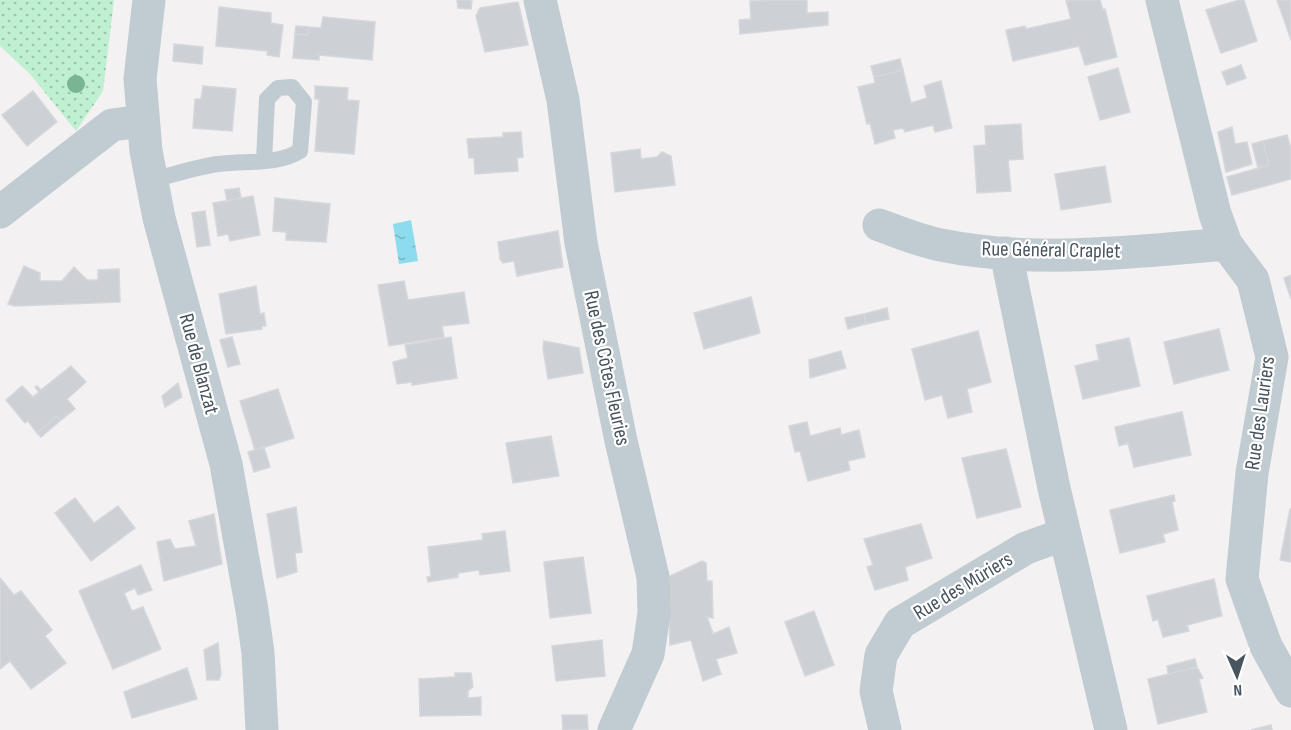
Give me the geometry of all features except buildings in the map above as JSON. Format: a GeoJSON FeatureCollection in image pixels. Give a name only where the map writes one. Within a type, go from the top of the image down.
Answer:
{"type":"FeatureCollection","features":[{"type":"Feature","properties":{"kind":"street","name":"Rue de Blanzat"},"geometry":{"type":"LineString","coordinates":[[149,0],[140,79],[142,121],[151,180],[226,464],[256,643],[262,730]]}},
{"type":"Feature","properties":{"kind":"street","name":"Rue des Côtes Fleuries"},"geometry":{"type":"LineString","coordinates":[[540,0],[563,100],[581,243],[621,441],[653,577],[654,614],[648,654],[614,730]]}},
{"type":"Feature","properties":{"kind":"street","name":"Rue des Lauriers"},"geometry":{"type":"LineString","coordinates":[[1162,0],[1215,214],[1226,244],[1253,280],[1272,357],[1252,473],[1242,579],[1266,646],[1291,691]]}},
{"type":"Feature","properties":{"kind":"street"},"geometry":{"type":"LineString","coordinates":[[1,208],[112,125],[142,121]]}},
{"type":"Feature","properties":{"kind":"street","name":"Rue Général Craplet"},"geometry":{"type":"LineString","coordinates":[[879,225],[940,245],[1006,253],[1113,253],[1226,244]]}},
{"type":"Feature","properties":{"kind":"street"},"geometry":{"type":"LineString","coordinates":[[1006,253],[1065,534],[1111,730]]}},
{"type":"Feature","properties":{"kind":"street","name":"Rue des Mûriers"},"geometry":{"type":"LineString","coordinates":[[885,730],[876,691],[881,655],[900,623],[1026,548],[1065,534]]}},
{"type":"Feature","properties":{"kind":"lane"},"geometry":{"type":"LineString","coordinates":[[151,180],[218,164],[264,161]]}},
{"type":"Feature","properties":{"kind":"green space"},"geometry":{"type":"Polygon","coordinates":[[[0,0],[114,0],[103,91],[76,131],[30,74],[0,46],[0,0]]]}},
{"type":"Feature","properties":{"kind":"water"},"geometry":{"type":"Polygon","coordinates":[[[411,220],[418,261],[399,264],[393,224],[411,220]]]}}]}
